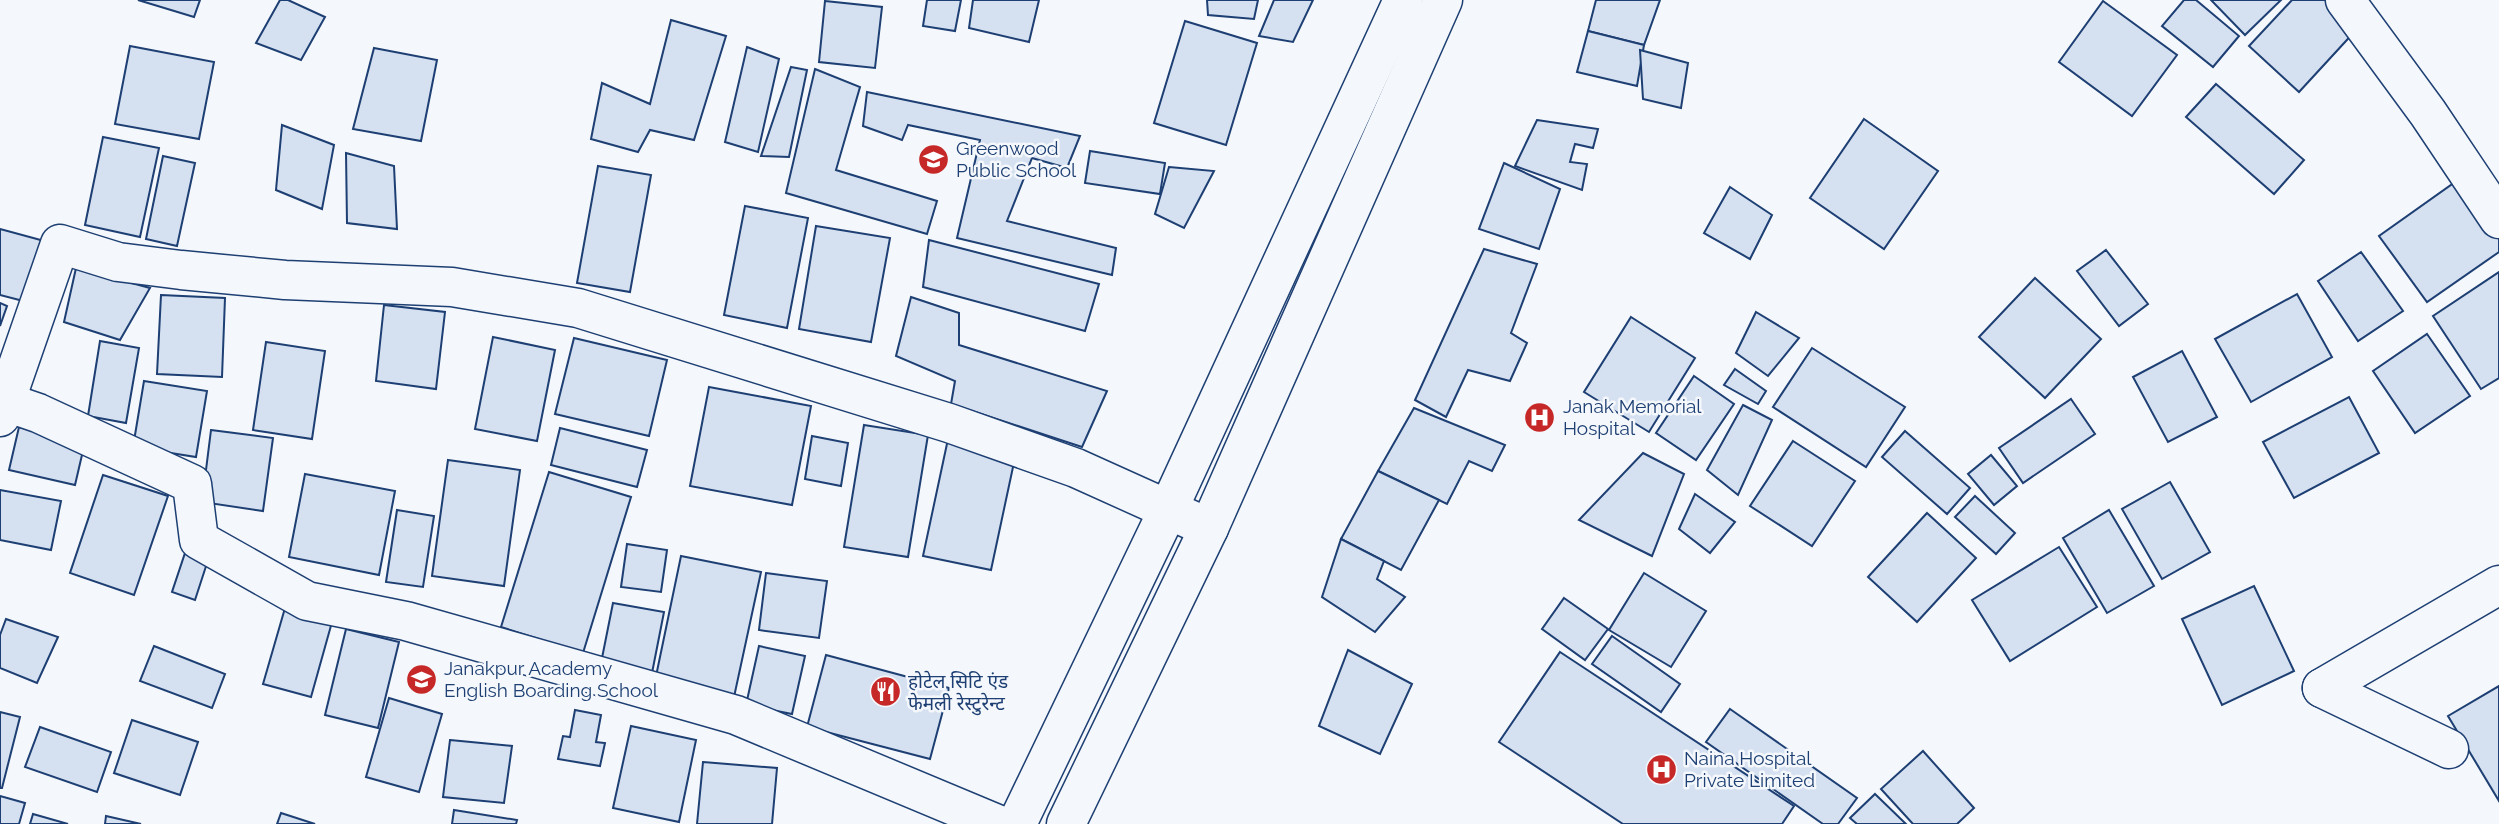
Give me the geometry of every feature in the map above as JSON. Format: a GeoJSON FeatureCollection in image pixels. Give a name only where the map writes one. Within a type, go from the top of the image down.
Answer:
{"type":"FeatureCollection","features":[{"type":"Feature","properties":{"kind":"main road"},"geometry":{"type":"LineString","coordinates":[[1017,824],[1168,510],[1403,0]]}},
{"type":"Feature","properties":{"kind":"main road"},"geometry":{"type":"LineString","coordinates":[[1066,824],[1209,528],[1443,0]]}},
{"type":"Feature","properties":{"kind":"main road"},"geometry":{"type":"LineString","coordinates":[[2345,0],[2428,113],[2499,219]]}},
{"type":"Feature","properties":{"kind":"main road"},"geometry":{"type":"LineString","coordinates":[[997,824],[736,715],[406,621],[307,601],[199,540],[192,484],[38,414],[2,406],[60,244],[118,262],[181,270],[285,280],[452,287],[578,308],[949,422],[1076,468],[1209,528]]}},
{"type":"Feature","properties":{"kind":"main road"},"geometry":{"type":"LineString","coordinates":[[2449,749],[2322,688],[2499,585]]}},
{"type":"Feature","properties":{"kind":"building"},"geometry":{"type":"Polygon","coordinates":[[[138,0],[200,0],[194,17],[138,0]]]}},
{"type":"Feature","properties":{"kind":"building"},"geometry":{"type":"Polygon","coordinates":[[[280,0],[288,0],[325,17],[301,60],[256,43],[280,0]]]}},
{"type":"Feature","properties":{"kind":"building"},"geometry":{"type":"Polygon","coordinates":[[[927,0],[961,0],[955,31],[923,26],[927,0]]]}},
{"type":"Feature","properties":{"kind":"building"},"geometry":{"type":"Polygon","coordinates":[[[973,0],[1039,0],[1029,42],[969,28],[973,0]]]}},
{"type":"Feature","properties":{"kind":"building"},"geometry":{"type":"Polygon","coordinates":[[[1207,0],[1258,0],[1254,19],[1208,15],[1207,0]]]}},
{"type":"Feature","properties":{"kind":"building"},"geometry":{"type":"Polygon","coordinates":[[[1274,0],[1313,0],[1293,42],[1259,36],[1274,0]]]}},
{"type":"Feature","properties":{"kind":"building"},"geometry":{"type":"Polygon","coordinates":[[[1596,0],[1660,0],[1644,45],[1588,31],[1596,0]]]}},
{"type":"Feature","properties":{"kind":"building"},"geometry":{"type":"Polygon","coordinates":[[[2184,0],[2196,0],[2239,36],[2213,67],[2162,26],[2184,0]]]}},
{"type":"Feature","properties":{"kind":"building"},"geometry":{"type":"Polygon","coordinates":[[[2211,0],[2281,0],[2245,35],[2211,0]]]}},
{"type":"Feature","properties":{"kind":"building"},"geometry":{"type":"Polygon","coordinates":[[[2292,0],[2325,0],[2357,29],[2299,92],[2249,46],[2292,0]]]}},
{"type":"Feature","properties":{"kind":"building"},"geometry":{"type":"Polygon","coordinates":[[[825,1],[882,7],[875,68],[819,62],[825,1]]]}},
{"type":"Feature","properties":{"kind":"building"},"geometry":{"type":"Polygon","coordinates":[[[2103,1],[2177,55],[2132,116],[2059,62],[2103,1]]]}},
{"type":"Feature","properties":{"kind":"building"},"geometry":{"type":"Polygon","coordinates":[[[671,20],[726,36],[694,140],[650,130],[638,152],[591,139],[602,83],[650,104],[671,20]]]}},
{"type":"Feature","properties":{"kind":"building"},"geometry":{"type":"Polygon","coordinates":[[[1185,21],[1257,43],[1226,145],[1154,123],[1185,21]]]}},
{"type":"Feature","properties":{"kind":"building"},"geometry":{"type":"Polygon","coordinates":[[[1588,31],[1644,45],[1637,86],[1577,72],[1588,31]]]}},
{"type":"Feature","properties":{"kind":"building"},"geometry":{"type":"Polygon","coordinates":[[[130,46],[214,62],[199,139],[115,124],[130,46]]]}},
{"type":"Feature","properties":{"kind":"building"},"geometry":{"type":"Polygon","coordinates":[[[747,47],[779,59],[758,152],[725,142],[747,47]]]}},
{"type":"Feature","properties":{"kind":"building"},"geometry":{"type":"Polygon","coordinates":[[[374,48],[437,60],[421,141],[353,129],[374,48]]]}},
{"type":"Feature","properties":{"kind":"building"},"geometry":{"type":"Polygon","coordinates":[[[1640,50],[1688,63],[1681,108],[1643,99],[1640,50]]]}},
{"type":"Feature","properties":{"kind":"building"},"geometry":{"type":"Polygon","coordinates":[[[791,67],[807,70],[789,157],[761,156],[791,67]]]}},
{"type":"Feature","properties":{"kind":"building"},"geometry":{"type":"Polygon","coordinates":[[[815,69],[860,87],[836,170],[937,201],[927,234],[786,193],[815,69]]]}},
{"type":"Feature","properties":{"kind":"building"},"geometry":{"type":"Polygon","coordinates":[[[2216,84],[2304,160],[2274,194],[2186,117],[2216,84]]]}},
{"type":"Feature","properties":{"kind":"building"},"geometry":{"type":"Polygon","coordinates":[[[867,92],[1080,136],[1067,168],[1032,158],[1007,221],[1116,248],[1112,275],[957,238],[980,140],[908,125],[902,140],[863,126],[867,92]]]}},
{"type":"Feature","properties":{"kind":"building"},"geometry":{"type":"Polygon","coordinates":[[[1864,119],[1938,171],[1884,249],[1810,198],[1864,119]]]}},
{"type":"Feature","properties":{"kind":"building"},"geometry":{"type":"Polygon","coordinates":[[[1537,120],[1598,129],[1593,148],[1575,144],[1570,162],[1587,164],[1582,190],[1515,166],[1537,120]]]}},
{"type":"Feature","properties":{"kind":"building"},"geometry":{"type":"Polygon","coordinates":[[[282,125],[334,145],[322,209],[276,190],[282,125]]]}},
{"type":"Feature","properties":{"kind":"building"},"geometry":{"type":"Polygon","coordinates":[[[103,137],[159,148],[140,237],[85,225],[103,137]]]}},
{"type":"Feature","properties":{"kind":"building"},"geometry":{"type":"Polygon","coordinates":[[[1090,151],[1165,163],[1160,194],[1085,183],[1090,151]]]}},
{"type":"Feature","properties":{"kind":"building"},"geometry":{"type":"Polygon","coordinates":[[[346,153],[394,166],[397,229],[347,223],[346,153]]]}},
{"type":"Feature","properties":{"kind":"building"},"geometry":{"type":"Polygon","coordinates":[[[163,156],[195,163],[177,246],[146,239],[163,156]]]}},
{"type":"Feature","properties":{"kind":"building"},"geometry":{"type":"Polygon","coordinates":[[[1504,163],[1560,189],[1539,249],[1479,229],[1504,163]]]}},
{"type":"Feature","properties":{"kind":"building"},"geometry":{"type":"Polygon","coordinates":[[[598,166],[651,175],[630,292],[577,283],[598,166]]]}},
{"type":"Feature","properties":{"kind":"building"},"geometry":{"type":"Polygon","coordinates":[[[1169,167],[1214,171],[1184,228],[1155,214],[1169,167]]]}},
{"type":"Feature","properties":{"kind":"building"},"geometry":{"type":"Polygon","coordinates":[[[2458,180],[2499,237],[2499,252],[2427,302],[2379,236],[2458,180]]]}},
{"type":"Feature","properties":{"kind":"building"},"geometry":{"type":"Polygon","coordinates":[[[1730,187],[1772,215],[1750,259],[1704,233],[1730,187]]]}},
{"type":"Feature","properties":{"kind":"building"},"geometry":{"type":"Polygon","coordinates":[[[745,206],[808,218],[787,328],[724,315],[745,206]]]}},
{"type":"Feature","properties":{"kind":"building"},"geometry":{"type":"Polygon","coordinates":[[[816,226],[890,238],[871,342],[799,329],[816,226]]]}},
{"type":"Feature","properties":{"kind":"building"},"geometry":{"type":"Polygon","coordinates":[[[0,229],[48,242],[31,303],[0,295],[0,229]]]}},
{"type":"Feature","properties":{"kind":"building"},"geometry":{"type":"Polygon","coordinates":[[[929,240],[1099,284],[1085,331],[923,287],[929,240]]]}},
{"type":"Feature","properties":{"kind":"building"},"geometry":{"type":"Polygon","coordinates":[[[1484,249],[1537,264],[1511,333],[1527,343],[1510,381],[1468,370],[1446,417],[1415,400],[1484,249]]]}},
{"type":"Feature","properties":{"kind":"building"},"geometry":{"type":"Polygon","coordinates":[[[2106,250],[2148,304],[2119,326],[2077,271],[2106,250]]]}},
{"type":"Feature","properties":{"kind":"building"},"geometry":{"type":"Polygon","coordinates":[[[2361,252],[2403,311],[2358,341],[2318,281],[2361,252]]]}},
{"type":"Feature","properties":{"kind":"building"},"geometry":{"type":"Polygon","coordinates":[[[76,268],[150,288],[120,340],[64,322],[76,268]]]}},
{"type":"Feature","properties":{"kind":"building"},"geometry":{"type":"Polygon","coordinates":[[[2499,272],[2499,378],[2481,389],[2433,316],[2499,272]]]}},
{"type":"Feature","properties":{"kind":"building"},"geometry":{"type":"Polygon","coordinates":[[[2035,278],[2101,339],[2045,398],[1979,337],[2035,278]]]}},
{"type":"Feature","properties":{"kind":"building"},"geometry":{"type":"Polygon","coordinates":[[[2297,294],[2332,357],[2251,402],[2215,339],[2297,294]]]}},
{"type":"Feature","properties":{"kind":"building"},"geometry":{"type":"Polygon","coordinates":[[[161,295],[225,298],[222,377],[157,374],[161,295]]]}},
{"type":"Feature","properties":{"kind":"building"},"geometry":{"type":"Polygon","coordinates":[[[911,297],[959,313],[959,345],[1107,391],[1082,447],[951,404],[955,381],[896,356],[911,297]]]}},
{"type":"Feature","properties":{"kind":"building"},"geometry":{"type":"Polygon","coordinates":[[[0,303],[7,306],[0,326],[0,303]]]}},
{"type":"Feature","properties":{"kind":"building"},"geometry":{"type":"Polygon","coordinates":[[[384,305],[445,312],[436,389],[376,381],[384,305]]]}},
{"type":"Feature","properties":{"kind":"building"},"geometry":{"type":"Polygon","coordinates":[[[1756,312],[1799,338],[1768,376],[1736,353],[1756,312]]]}},
{"type":"Feature","properties":{"kind":"building"},"geometry":{"type":"Polygon","coordinates":[[[1631,317],[1695,358],[1649,432],[1584,392],[1631,317]]]}},
{"type":"Feature","properties":{"kind":"building"},"geometry":{"type":"Polygon","coordinates":[[[2427,334],[2470,396],[2415,433],[2373,371],[2427,334]]]}},
{"type":"Feature","properties":{"kind":"building"},"geometry":{"type":"Polygon","coordinates":[[[493,337],[555,350],[537,441],[475,429],[493,337]]]}},
{"type":"Feature","properties":{"kind":"building"},"geometry":{"type":"Polygon","coordinates":[[[574,338],[667,360],[649,436],[555,414],[574,338]]]}},
{"type":"Feature","properties":{"kind":"building"},"geometry":{"type":"Polygon","coordinates":[[[100,341],[139,348],[126,423],[88,416],[100,341]]]}},
{"type":"Feature","properties":{"kind":"building"},"geometry":{"type":"Polygon","coordinates":[[[266,342],[325,351],[312,439],[253,430],[266,342]]]}},
{"type":"Feature","properties":{"kind":"building"},"geometry":{"type":"Polygon","coordinates":[[[1812,348],[1905,407],[1866,467],[1773,407],[1812,348]]]}},
{"type":"Feature","properties":{"kind":"building"},"geometry":{"type":"Polygon","coordinates":[[[2182,351],[2217,417],[2168,442],[2133,377],[2182,351]]]}},
{"type":"Feature","properties":{"kind":"building"},"geometry":{"type":"Polygon","coordinates":[[[1735,369],[1766,391],[1758,404],[1724,385],[1735,369]]]}},
{"type":"Feature","properties":{"kind":"building"},"geometry":{"type":"Polygon","coordinates":[[[1694,376],[1734,404],[1696,460],[1656,433],[1694,376]]]}},
{"type":"Feature","properties":{"kind":"building"},"geometry":{"type":"Polygon","coordinates":[[[144,381],[207,391],[196,457],[133,447],[144,381]]]}},
{"type":"Feature","properties":{"kind":"building"},"geometry":{"type":"Polygon","coordinates":[[[709,387],[811,406],[792,505],[690,486],[709,387]]]}},
{"type":"Feature","properties":{"kind":"building"},"geometry":{"type":"Polygon","coordinates":[[[2349,397],[2379,453],[2294,498],[2263,442],[2349,397]]]}},
{"type":"Feature","properties":{"kind":"building"},"geometry":{"type":"Polygon","coordinates":[[[2071,399],[2095,434],[2023,483],[1999,448],[2071,399]]]}},
{"type":"Feature","properties":{"kind":"building"},"geometry":{"type":"Polygon","coordinates":[[[1743,405],[1772,420],[1738,495],[1707,470],[1743,405]]]}},
{"type":"Feature","properties":{"kind":"building"},"geometry":{"type":"Polygon","coordinates":[[[1414,408],[1505,445],[1492,471],[1469,461],[1447,504],[1378,471],[1414,408]]]}},
{"type":"Feature","properties":{"kind":"building"},"geometry":{"type":"Polygon","coordinates":[[[864,425],[928,435],[908,557],[844,547],[864,425]]]}},
{"type":"Feature","properties":{"kind":"building"},"geometry":{"type":"Polygon","coordinates":[[[19,427],[85,442],[75,485],[9,470],[19,427]]]}},
{"type":"Feature","properties":{"kind":"building"},"geometry":{"type":"Polygon","coordinates":[[[560,428],[647,450],[637,487],[551,465],[560,428]]]}},
{"type":"Feature","properties":{"kind":"building"},"geometry":{"type":"Polygon","coordinates":[[[211,430],[273,438],[263,511],[202,502],[211,430]]]}},
{"type":"Feature","properties":{"kind":"building"},"geometry":{"type":"Polygon","coordinates":[[[1905,431],[1970,488],[1947,514],[1882,457],[1905,431]]]}},
{"type":"Feature","properties":{"kind":"building"},"geometry":{"type":"Polygon","coordinates":[[[812,436],[848,443],[841,486],[805,479],[812,436]]]}},
{"type":"Feature","properties":{"kind":"building"},"geometry":{"type":"Polygon","coordinates":[[[948,439],[1016,453],[991,570],[923,556],[948,439]]]}},
{"type":"Feature","properties":{"kind":"building"},"geometry":{"type":"Polygon","coordinates":[[[1793,441],[1855,481],[1812,546],[1750,506],[1793,441]]]}},
{"type":"Feature","properties":{"kind":"building"},"geometry":{"type":"Polygon","coordinates":[[[1643,453],[1684,474],[1652,556],[1579,520],[1643,453]]]}},
{"type":"Feature","properties":{"kind":"building"},"geometry":{"type":"Polygon","coordinates":[[[1991,455],[2017,486],[1994,505],[1968,474],[1991,455]]]}},
{"type":"Feature","properties":{"kind":"building"},"geometry":{"type":"Polygon","coordinates":[[[448,460],[520,470],[504,586],[432,576],[448,460]]]}},
{"type":"Feature","properties":{"kind":"building"},"geometry":{"type":"Polygon","coordinates":[[[1378,471],[1439,500],[1401,570],[1341,539],[1378,471]]]}},
{"type":"Feature","properties":{"kind":"building"},"geometry":{"type":"Polygon","coordinates":[[[549,472],[631,497],[583,653],[501,627],[549,472]]]}},
{"type":"Feature","properties":{"kind":"building"},"geometry":{"type":"Polygon","coordinates":[[[305,474],[395,491],[379,575],[289,557],[305,474]]]}},
{"type":"Feature","properties":{"kind":"building"},"geometry":{"type":"Polygon","coordinates":[[[103,475],[168,496],[134,595],[70,573],[103,475]]]}},
{"type":"Feature","properties":{"kind":"building"},"geometry":{"type":"Polygon","coordinates":[[[2170,482],[2210,552],[2162,579],[2122,509],[2170,482]]]}},
{"type":"Feature","properties":{"kind":"building"},"geometry":{"type":"Polygon","coordinates":[[[0,490],[61,501],[51,550],[0,540],[0,490]]]}},
{"type":"Feature","properties":{"kind":"building"},"geometry":{"type":"Polygon","coordinates":[[[1695,494],[1735,522],[1710,553],[1679,529],[1695,494]]]}},
{"type":"Feature","properties":{"kind":"building"},"geometry":{"type":"Polygon","coordinates":[[[1975,496],[2015,533],[1996,554],[1955,517],[1975,496]]]}},
{"type":"Feature","properties":{"kind":"building"},"geometry":{"type":"Polygon","coordinates":[[[397,510],[434,516],[423,587],[386,582],[397,510]]]}},
{"type":"Feature","properties":{"kind":"building"},"geometry":{"type":"Polygon","coordinates":[[[2109,510],[2154,586],[2107,613],[2063,538],[2109,510]]]}},
{"type":"Feature","properties":{"kind":"building"},"geometry":{"type":"Polygon","coordinates":[[[1927,513],[1976,558],[1917,622],[1868,577],[1927,513]]]}},
{"type":"Feature","properties":{"kind":"building"},"geometry":{"type":"Polygon","coordinates":[[[1341,539],[1384,561],[1377,579],[1405,597],[1375,632],[1322,597],[1341,539]]]}},
{"type":"Feature","properties":{"kind":"building"},"geometry":{"type":"Polygon","coordinates":[[[627,544],[667,550],[661,592],[621,587],[627,544]]]}},
{"type":"Feature","properties":{"kind":"building"},"geometry":{"type":"Polygon","coordinates":[[[2059,547],[2097,607],[2010,661],[1972,600],[2059,547]]]}},
{"type":"Feature","properties":{"kind":"building"},"geometry":{"type":"Polygon","coordinates":[[[186,550],[209,557],[195,600],[172,592],[186,550]]]}},
{"type":"Feature","properties":{"kind":"building"},"geometry":{"type":"Polygon","coordinates":[[[681,556],[761,572],[734,697],[655,681],[681,556]]]}},
{"type":"Feature","properties":{"kind":"building"},"geometry":{"type":"Polygon","coordinates":[[[766,573],[827,581],[819,638],[759,630],[766,573]]]}},
{"type":"Feature","properties":{"kind":"building"},"geometry":{"type":"Polygon","coordinates":[[[1644,573],[1706,611],[1671,667],[1609,630],[1644,573]]]}},
{"type":"Feature","properties":{"kind":"building"},"geometry":{"type":"Polygon","coordinates":[[[2254,586],[2294,671],[2222,705],[2182,619],[2254,586]]]}},
{"type":"Feature","properties":{"kind":"building"},"geometry":{"type":"Polygon","coordinates":[[[1564,598],[1608,629],[1585,660],[1542,629],[1564,598]]]}},
{"type":"Feature","properties":{"kind":"building"},"geometry":{"type":"Polygon","coordinates":[[[613,603],[664,612],[652,673],[601,663],[613,603]]]}},
{"type":"Feature","properties":{"kind":"building"},"geometry":{"type":"Polygon","coordinates":[[[285,608],[332,622],[311,697],[263,684],[285,608]]]}},
{"type":"Feature","properties":{"kind":"building"},"geometry":{"type":"Polygon","coordinates":[[[6,619],[58,637],[37,683],[0,668],[0,635],[6,619]]]}},
{"type":"Feature","properties":{"kind":"building"},"geometry":{"type":"Polygon","coordinates":[[[346,629],[399,642],[378,728],[325,715],[346,629]]]}},
{"type":"Feature","properties":{"kind":"building"},"geometry":{"type":"Polygon","coordinates":[[[1612,636],[1680,684],[1661,712],[1592,664],[1612,636]]]}},
{"type":"Feature","properties":{"kind":"building"},"geometry":{"type":"Polygon","coordinates":[[[154,646],[225,674],[212,708],[140,681],[154,646]]]}},
{"type":"Feature","properties":{"kind":"building"},"geometry":{"type":"Polygon","coordinates":[[[759,646],[805,656],[792,714],[746,705],[759,646]]]}},
{"type":"Feature","properties":{"kind":"building"},"geometry":{"type":"Polygon","coordinates":[[[1348,650],[1412,684],[1380,754],[1319,726],[1348,650]]]}},
{"type":"Feature","properties":{"kind":"building"},"geometry":{"type":"Polygon","coordinates":[[[1560,652],[1794,806],[1782,824],[1623,824],[1499,742],[1560,652]]]}},
{"type":"Feature","properties":{"kind":"building"},"geometry":{"type":"Polygon","coordinates":[[[826,655],[949,688],[930,759],[807,727],[826,655]]]}},
{"type":"Feature","properties":{"kind":"building"},"geometry":{"type":"Polygon","coordinates":[[[2499,686],[2499,801],[2448,716],[2499,686]]]}},
{"type":"Feature","properties":{"kind":"building"},"geometry":{"type":"Polygon","coordinates":[[[389,698],[442,714],[419,792],[366,777],[389,698]]]}},
{"type":"Feature","properties":{"kind":"building"},"geometry":{"type":"Polygon","coordinates":[[[1730,709],[1857,798],[1838,824],[1823,824],[1706,742],[1730,709]]]}},
{"type":"Feature","properties":{"kind":"building"},"geometry":{"type":"Polygon","coordinates":[[[575,710],[601,715],[596,742],[605,743],[600,766],[558,759],[563,736],[570,737],[575,710]]]}},
{"type":"Feature","properties":{"kind":"building"},"geometry":{"type":"Polygon","coordinates":[[[0,712],[20,717],[2,788],[0,788],[0,712]]]}},
{"type":"Feature","properties":{"kind":"building"},"geometry":{"type":"Polygon","coordinates":[[[132,720],[198,742],[180,795],[114,773],[132,720]]]}},
{"type":"Feature","properties":{"kind":"building"},"geometry":{"type":"Polygon","coordinates":[[[631,726],[696,740],[679,822],[613,808],[631,726]]]}},
{"type":"Feature","properties":{"kind":"building"},"geometry":{"type":"Polygon","coordinates":[[[40,727],[111,752],[97,792],[25,767],[40,727]]]}},
{"type":"Feature","properties":{"kind":"building"},"geometry":{"type":"Polygon","coordinates":[[[450,740],[512,746],[504,803],[443,797],[450,740]]]}},
{"type":"Feature","properties":{"kind":"building"},"geometry":{"type":"Polygon","coordinates":[[[1923,751],[1974,808],[1957,824],[1913,824],[1881,789],[1923,751]]]}},
{"type":"Feature","properties":{"kind":"building"},"geometry":{"type":"Polygon","coordinates":[[[703,762],[777,768],[772,824],[697,824],[703,762]]]}},
{"type":"Feature","properties":{"kind":"building"},"geometry":{"type":"Polygon","coordinates":[[[1875,794],[1906,824],[1857,824],[1850,818],[1875,794]]]}},
{"type":"Feature","properties":{"kind":"building"},"geometry":{"type":"Polygon","coordinates":[[[0,796],[25,803],[19,824],[0,824],[0,796]]]}},
{"type":"Feature","properties":{"kind":"building"},"geometry":{"type":"Polygon","coordinates":[[[454,810],[517,820],[516,824],[452,824],[454,810]]]}},
{"type":"Feature","properties":{"kind":"building"},"geometry":{"type":"Polygon","coordinates":[[[281,813],[315,824],[277,824],[281,813]]]}},
{"type":"Feature","properties":{"kind":"building"},"geometry":{"type":"Polygon","coordinates":[[[33,814],[68,824],[30,824],[33,814]]]}},
{"type":"Feature","properties":{"kind":"building"},"geometry":{"type":"Polygon","coordinates":[[[106,816],[141,824],[105,824],[106,816]]]}},
{"type":"Feature","properties":{"kind":"place","name":"Greenwood Public School"},"geometry":{"type":"Point","coordinates":[933,159]}},
{"type":"Feature","properties":{"kind":"place","name":"Janak Memorial Hospital"},"geometry":{"type":"Point","coordinates":[1540,417]}},
{"type":"Feature","properties":{"kind":"place","name":"Janakpur Academy English Boarding School"},"geometry":{"type":"Point","coordinates":[421,679]}},
{"type":"Feature","properties":{"kind":"place","name":"होटेल सिटि एंड फेमली रेस्टुरेन्ट"},"geometry":{"type":"Point","coordinates":[885,692]}},
{"type":"Feature","properties":{"kind":"place","name":"Naina Hospital Private Limited"},"geometry":{"type":"Point","coordinates":[1661,769]}}]}
